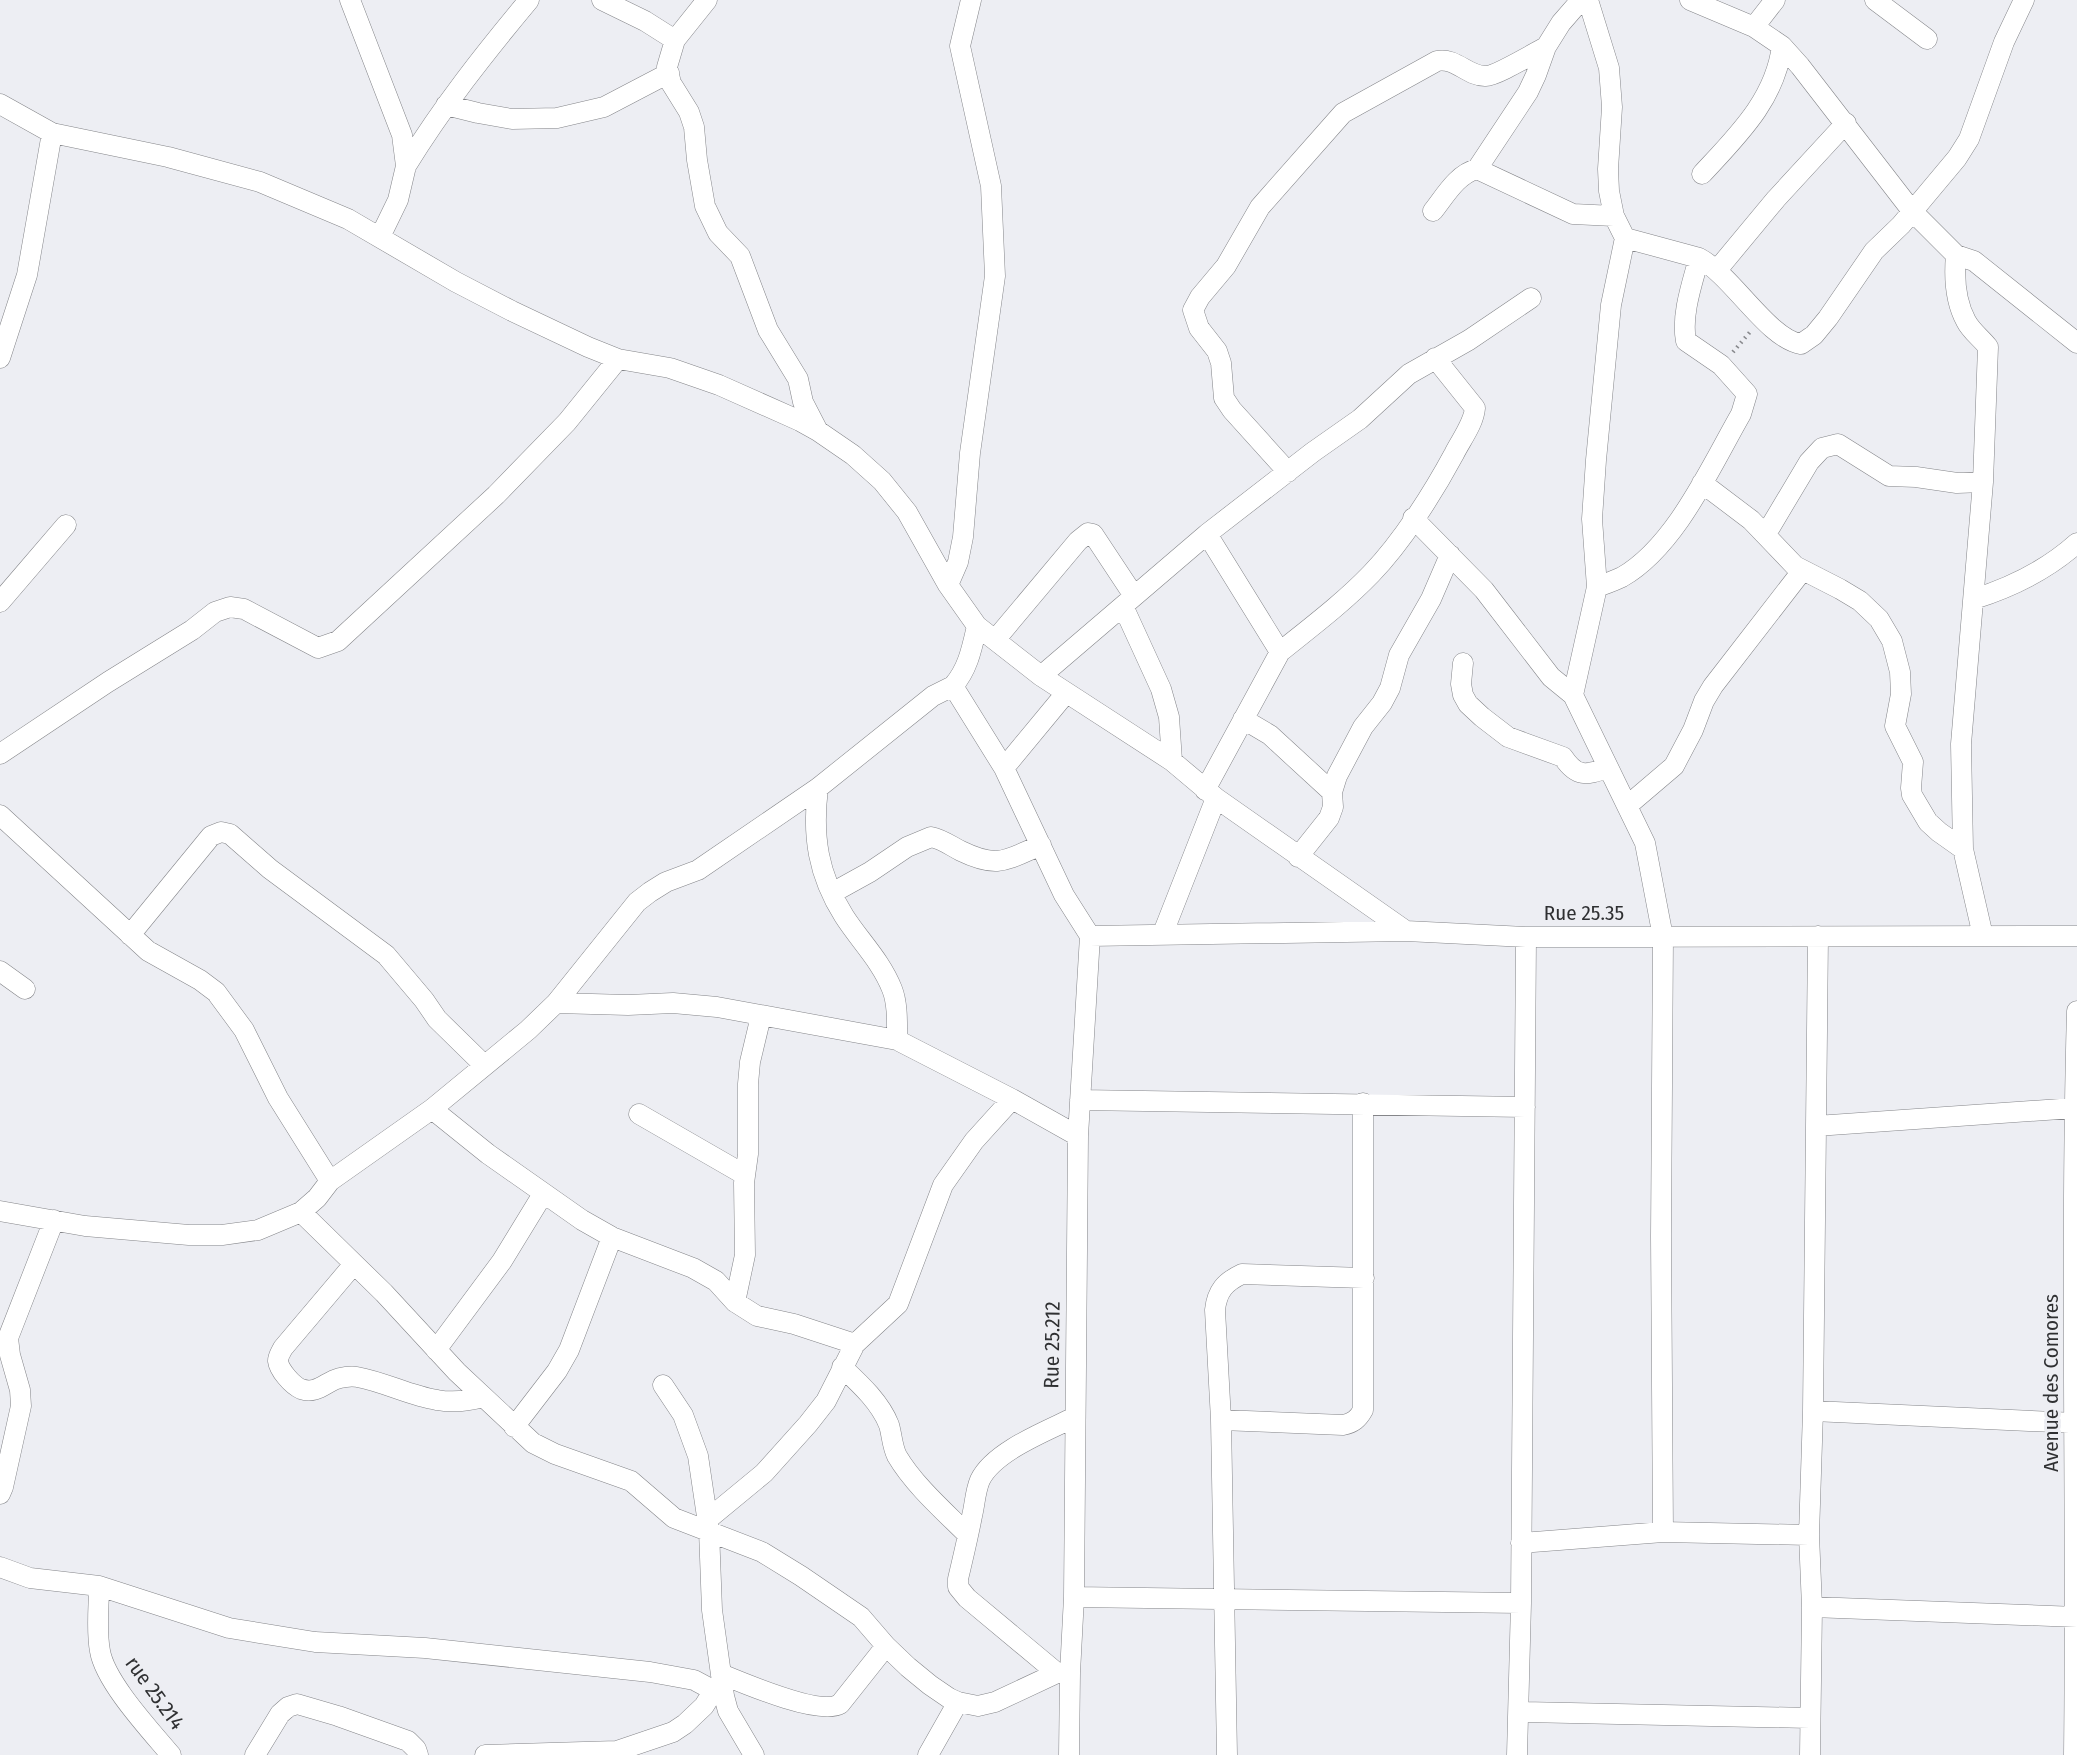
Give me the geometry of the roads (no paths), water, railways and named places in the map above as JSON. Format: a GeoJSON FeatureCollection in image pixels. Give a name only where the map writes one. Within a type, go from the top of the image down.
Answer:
{"type":"FeatureCollection","features":[{"type":"Feature","properties":{"kind":"street"},"geometry":{"type":"LineString","coordinates":[[350,0],[402,135],[406,166]]}},
{"type":"Feature","properties":{"kind":"street"},"geometry":{"type":"LineString","coordinates":[[380,237],[398,200],[406,166],[478,61],[529,0]]}},
{"type":"Feature","properties":{"kind":"street"},"geometry":{"type":"LineString","coordinates":[[602,0],[645,21],[675,40]]}},
{"type":"Feature","properties":{"kind":"street"},"geometry":{"type":"LineString","coordinates":[[706,0],[675,40],[667,67],[671,83],[689,112],[694,127],[696,160],[705,206],[718,233],[740,256],[768,330],[798,380],[803,402],[818,431]]}},
{"type":"Feature","properties":{"kind":"street"},"geometry":{"type":"LineString","coordinates":[[948,585],[958,562],[963,537],[970,453],[995,276],[991,186],[960,46],[971,0]]}},
{"type":"Feature","properties":{"kind":"street"},"geometry":{"type":"LineString","coordinates":[[1432,211],[1459,179],[1467,172],[1477,169],[1528,92],[1546,47],[1561,23],[1581,0]]}},
{"type":"Feature","properties":{"kind":"street"},"geometry":{"type":"LineString","coordinates":[[1573,695],[1597,587],[1592,519],[1596,460],[1611,305],[1625,238],[1614,216],[1609,191],[1612,107],[1609,68],[1588,0]]}},
{"type":"Feature","properties":{"kind":"street"},"geometry":{"type":"LineString","coordinates":[[1690,0],[1754,27],[1782,46],[1846,123],[1912,211],[1956,255],[1974,261],[2077,343]]}},
{"type":"Feature","properties":{"kind":"street"},"geometry":{"type":"LineString","coordinates":[[1875,0],[1927,39]]}},
{"type":"Feature","properties":{"kind":"street"},"geometry":{"type":"LineString","coordinates":[[1625,238],[1699,258],[1717,270],[1762,318],[1790,341],[1801,344],[1814,335],[1828,318],[1874,251],[1944,176],[1969,139],[2004,42],[2024,0]]}},
{"type":"Feature","properties":{"kind":"street"},"geometry":{"type":"LineString","coordinates":[[1754,27],[1774,1]]}},
{"type":"Feature","properties":{"kind":"street"},"geometry":{"type":"LineString","coordinates":[[1702,174],[1757,111],[1780,60],[1782,46]]}},
{"type":"Feature","properties":{"kind":"street"},"geometry":{"type":"LineString","coordinates":[[1288,472],[1232,411],[1224,398],[1221,363],[1217,351],[1199,328],[1193,310],[1200,297],[1226,266],[1260,207],[1343,113],[1437,61],[1449,61],[1475,74],[1487,76],[1546,47]]}},
{"type":"Feature","properties":{"kind":"street"},"geometry":{"type":"LineString","coordinates":[[446,105],[512,119],[557,118],[604,107],[669,74]]}},
{"type":"Feature","properties":{"kind":"street"},"geometry":{"type":"LineString","coordinates":[[0,104],[52,133],[168,157],[260,182],[348,219],[456,282],[512,311],[618,359],[670,368],[719,385],[818,431],[853,455],[882,481],[907,512],[948,585],[977,626],[1041,676],[1172,761],[1210,794],[1406,931]]}},
{"type":"Feature","properties":{"kind":"street"},"geometry":{"type":"LineString","coordinates":[[1717,270],[1776,199],[1846,123]]}},
{"type":"Feature","properties":{"kind":"street"},"geometry":{"type":"LineString","coordinates":[[0,358],[7,314],[27,275],[52,133]]}},
{"type":"Feature","properties":{"kind":"street"},"geometry":{"type":"LineString","coordinates":[[1477,169],[1573,214],[1614,216]]}},
{"type":"Feature","properties":{"kind":"street"},"geometry":{"type":"LineString","coordinates":[[1956,255],[1954,274],[1958,300],[1967,322],[1988,347],[1983,482],[1961,744],[1964,849],[1983,936]]}},
{"type":"Feature","properties":{"kind":"street"},"geometry":{"type":"LineString","coordinates":[[1597,587],[1623,576],[1644,560],[1668,535],[1692,503],[1746,400],[1747,394],[1721,365],[1688,344],[1685,339],[1689,297],[1699,258]]}},
{"type":"Feature","properties":{"kind":"street"},"geometry":{"type":"LineString","coordinates":[[1041,676],[1207,534],[1360,419],[1409,374],[1469,340],[1531,298]]}},
{"type":"Feature","properties":{"kind":"street"},"geometry":{"type":"LineString","coordinates":[[1163,933],[1210,794],[1243,720],[1280,652],[1373,573],[1444,473],[1475,413],[1476,408],[1435,358]]}},
{"type":"Feature","properties":{"kind":"street"},"geometry":{"type":"LineString","coordinates":[[0,754],[108,682],[192,630],[222,608],[244,609],[318,648],[338,641],[496,495],[567,422],[618,359]]}},
{"type":"Feature","properties":{"kind":"street"},"geometry":{"type":"LineString","coordinates":[[1766,534],[1809,462],[1822,448],[1830,445],[1838,444],[1889,477],[1916,477],[1957,483],[1983,482]]}},
{"type":"Feature","properties":{"kind":"street"},"geometry":{"type":"LineString","coordinates":[[1702,483],[1766,534],[1782,554],[1802,571],[1860,601],[1879,619],[1892,641],[1900,672],[1901,694],[1895,726],[1913,762],[1912,795],[1928,822],[1964,849]]}},
{"type":"Feature","properties":{"kind":"street"},"geometry":{"type":"LineString","coordinates":[[1413,518],[1484,590],[1551,677],[1573,695],[1645,843],[1663,938],[1661,1248],[1663,1532]]}},
{"type":"Feature","properties":{"kind":"street"},"geometry":{"type":"LineString","coordinates":[[0,602],[66,525]]}},
{"type":"Feature","properties":{"kind":"street"},"geometry":{"type":"LineString","coordinates":[[994,640],[1078,541],[1088,533],[1093,534],[1128,601],[1161,689],[1169,717],[1172,761]]}},
{"type":"Feature","properties":{"kind":"street"},"geometry":{"type":"LineString","coordinates":[[1207,534],[1280,652]]}},
{"type":"Feature","properties":{"kind":"street"},"geometry":{"type":"LineString","coordinates":[[1974,599],[2001,591],[2033,574],[2077,543]]}},
{"type":"Feature","properties":{"kind":"street"},"geometry":{"type":"LineString","coordinates":[[1298,857],[1329,818],[1333,807],[1332,792],[1337,776],[1363,727],[1382,703],[1390,688],[1399,655],[1431,599],[1450,555]]}},
{"type":"Feature","properties":{"kind":"street"},"geometry":{"type":"LineString","coordinates":[[1627,806],[1674,766],[1713,686],[1802,571]]}},
{"type":"Feature","properties":{"kind":"street"},"geometry":{"type":"LineString","coordinates":[[0,1211],[97,1227],[189,1235],[222,1235],[258,1230],[301,1212],[317,1198],[330,1181],[432,1109],[528,1030],[556,1003],[643,897],[666,882],[698,870],[818,788],[933,696],[953,686],[962,675],[977,626]]}},
{"type":"Feature","properties":{"kind":"street"},"geometry":{"type":"LineString","coordinates":[[1463,663],[1461,684],[1463,695],[1468,705],[1494,728],[1508,737],[1563,757],[1568,766],[1578,773],[1590,774],[1608,768]]}},
{"type":"Feature","properties":{"kind":"street"},"geometry":{"type":"LineString","coordinates":[[953,686],[1004,768],[1064,895],[1090,936]]}},
{"type":"Feature","properties":{"kind":"street"},"geometry":{"type":"LineString","coordinates":[[1004,768],[1066,693]]}},
{"type":"Feature","properties":{"kind":"street"},"geometry":{"type":"LineString","coordinates":[[1243,720],[1270,735],[1332,792]]}},
{"type":"Feature","properties":{"kind":"street"},"geometry":{"type":"LineString","coordinates":[[818,788],[815,835],[820,865],[844,916],[874,956],[894,992],[897,1040]]}},
{"type":"Feature","properties":{"kind":"street"},"geometry":{"type":"LineString","coordinates":[[0,814],[148,951],[200,980],[216,992],[244,1030],[278,1098],[330,1181]]}},
{"type":"Feature","properties":{"kind":"street"},"geometry":{"type":"LineString","coordinates":[[130,935],[212,836],[221,832],[230,834],[270,868],[386,955],[437,1019],[484,1065]]}},
{"type":"Feature","properties":{"kind":"street"},"geometry":{"type":"LineString","coordinates":[[832,893],[870,872],[907,847],[931,837],[984,861],[994,862],[1005,861],[1041,845]]}},
{"type":"Feature","properties":{"kind":"street","name":"Rue 25.35"},"geometry":{"type":"LineString","coordinates":[[1090,936],[1163,933],[1406,931],[1526,937],[2077,936]]}},
{"type":"Feature","properties":{"kind":"street","name":"Rue 25.212"},"geometry":{"type":"LineString","coordinates":[[1069,1755],[1063,1673],[1074,1597],[1078,1136],[1090,936]]}},
{"type":"Feature","properties":{"kind":"street"},"geometry":{"type":"LineString","coordinates":[[1810,1755],[1812,1607],[1809,1535],[1813,1411],[1818,936]]}},
{"type":"Feature","properties":{"kind":"street"},"geometry":{"type":"LineString","coordinates":[[1517,1755],[1521,1603],[1526,937]]}},
{"type":"Feature","properties":{"kind":"street"},"geometry":{"type":"LineString","coordinates":[[0,971],[26,989]]}},
{"type":"Feature","properties":{"kind":"street"},"geometry":{"type":"LineString","coordinates":[[556,1003],[673,1003],[717,1007],[897,1040],[1078,1136]]}},
{"type":"Feature","properties":{"kind":"street","name":"Avenue des Comores"},"geometry":{"type":"LineString","coordinates":[[2074,1755],[2077,1617],[2074,1108],[2077,1011]]}},
{"type":"Feature","properties":{"kind":"street"},"geometry":{"type":"LineString","coordinates":[[735,1302],[746,1255],[744,1192],[748,1154],[750,1062],[761,1016]]}},
{"type":"Feature","properties":{"kind":"street"},"geometry":{"type":"LineString","coordinates":[[708,1525],[764,1473],[808,1424],[826,1401],[855,1344],[898,1304],[943,1185],[974,1141],[1012,1099]]}},
{"type":"Feature","properties":{"kind":"street"},"geometry":{"type":"LineString","coordinates":[[1080,1100],[1525,1107]]}},
{"type":"Feature","properties":{"kind":"street"},"geometry":{"type":"LineString","coordinates":[[1221,1420],[1343,1425],[1351,1424],[1359,1418],[1363,1410],[1363,1103]]}},
{"type":"Feature","properties":{"kind":"street"},"geometry":{"type":"LineString","coordinates":[[1816,1126],[2074,1108]]}},
{"type":"Feature","properties":{"kind":"street"},"geometry":{"type":"LineString","coordinates":[[432,1109],[543,1194],[612,1237],[693,1268],[716,1281],[735,1302],[758,1316],[794,1324],[855,1344]]}},
{"type":"Feature","properties":{"kind":"street"},"geometry":{"type":"LineString","coordinates":[[639,1114],[745,1175]]}},
{"type":"Feature","properties":{"kind":"street"},"geometry":{"type":"LineString","coordinates":[[436,1350],[502,1261],[543,1194]]}},
{"type":"Feature","properties":{"kind":"street"},"geometry":{"type":"LineString","coordinates":[[301,1212],[384,1293],[483,1397],[533,1443],[543,1449],[631,1481],[674,1518],[693,1527],[708,1525],[762,1552],[861,1617],[886,1646],[930,1685],[958,1702],[978,1706],[995,1702],[1063,1673],[967,1599],[958,1587],[958,1579],[975,1494],[990,1466],[1005,1454],[1075,1417]]}},
{"type":"Feature","properties":{"kind":"street"},"geometry":{"type":"LineString","coordinates":[[0,1494],[21,1406],[20,1390],[10,1355],[8,1338],[54,1220]]}},
{"type":"Feature","properties":{"kind":"street"},"geometry":{"type":"LineString","coordinates":[[514,1427],[557,1371],[569,1350],[612,1237]]}},
{"type":"Feature","properties":{"kind":"street"},"geometry":{"type":"LineString","coordinates":[[354,1264],[283,1348],[278,1357],[278,1364],[288,1378],[298,1388],[306,1390],[320,1389],[334,1380],[355,1377],[388,1384],[435,1400],[460,1401],[483,1397]]}},
{"type":"Feature","properties":{"kind":"street"},"geometry":{"type":"LineString","coordinates":[[1227,1755],[1221,1420],[1216,1298],[1226,1284],[1242,1274],[1364,1278]]}},
{"type":"Feature","properties":{"kind":"street"},"geometry":{"type":"LineString","coordinates":[[842,1367],[859,1383],[883,1413],[888,1422],[897,1455],[908,1470],[968,1535]]}},
{"type":"Feature","properties":{"kind":"street"},"geometry":{"type":"LineString","coordinates":[[663,1385],[683,1415],[698,1456],[708,1525],[712,1610],[719,1686],[728,1711],[754,1755]]}},
{"type":"Feature","properties":{"kind":"street"},"geometry":{"type":"LineString","coordinates":[[1813,1411],[2075,1423]]}},
{"type":"Feature","properties":{"kind":"street"},"geometry":{"type":"LineString","coordinates":[[1521,1543],[1663,1532],[1809,1535]]}},
{"type":"Feature","properties":{"kind":"street"},"geometry":{"type":"LineString","coordinates":[[0,1567],[30,1578],[99,1586],[229,1628],[315,1642],[425,1647],[650,1672],[719,1686],[772,1693],[833,1708],[840,1704],[886,1646]]}},
{"type":"Feature","properties":{"kind":"street","name":"rue 25.214"},"geometry":{"type":"LineString","coordinates":[[99,1586],[100,1652],[106,1668],[132,1707],[171,1755]]}},
{"type":"Feature","properties":{"kind":"street"},"geometry":{"type":"LineString","coordinates":[[1074,1597],[1521,1603]]}},
{"type":"Feature","properties":{"kind":"street"},"geometry":{"type":"LineString","coordinates":[[1812,1607],[2077,1617]]}},
{"type":"Feature","properties":{"kind":"street"},"geometry":{"type":"LineString","coordinates":[[485,1755],[617,1751],[673,1732],[704,1706],[719,1686]]}},
{"type":"Feature","properties":{"kind":"street"},"geometry":{"type":"LineString","coordinates":[[928,1755],[958,1702]]}},
{"type":"Feature","properties":{"kind":"street"},"geometry":{"type":"LineString","coordinates":[[255,1755],[280,1714],[288,1707],[297,1704],[408,1741],[416,1749],[418,1755]]}},
{"type":"Feature","properties":{"kind":"street"},"geometry":{"type":"LineString","coordinates":[[1519,1712],[1810,1718]]}}]}
